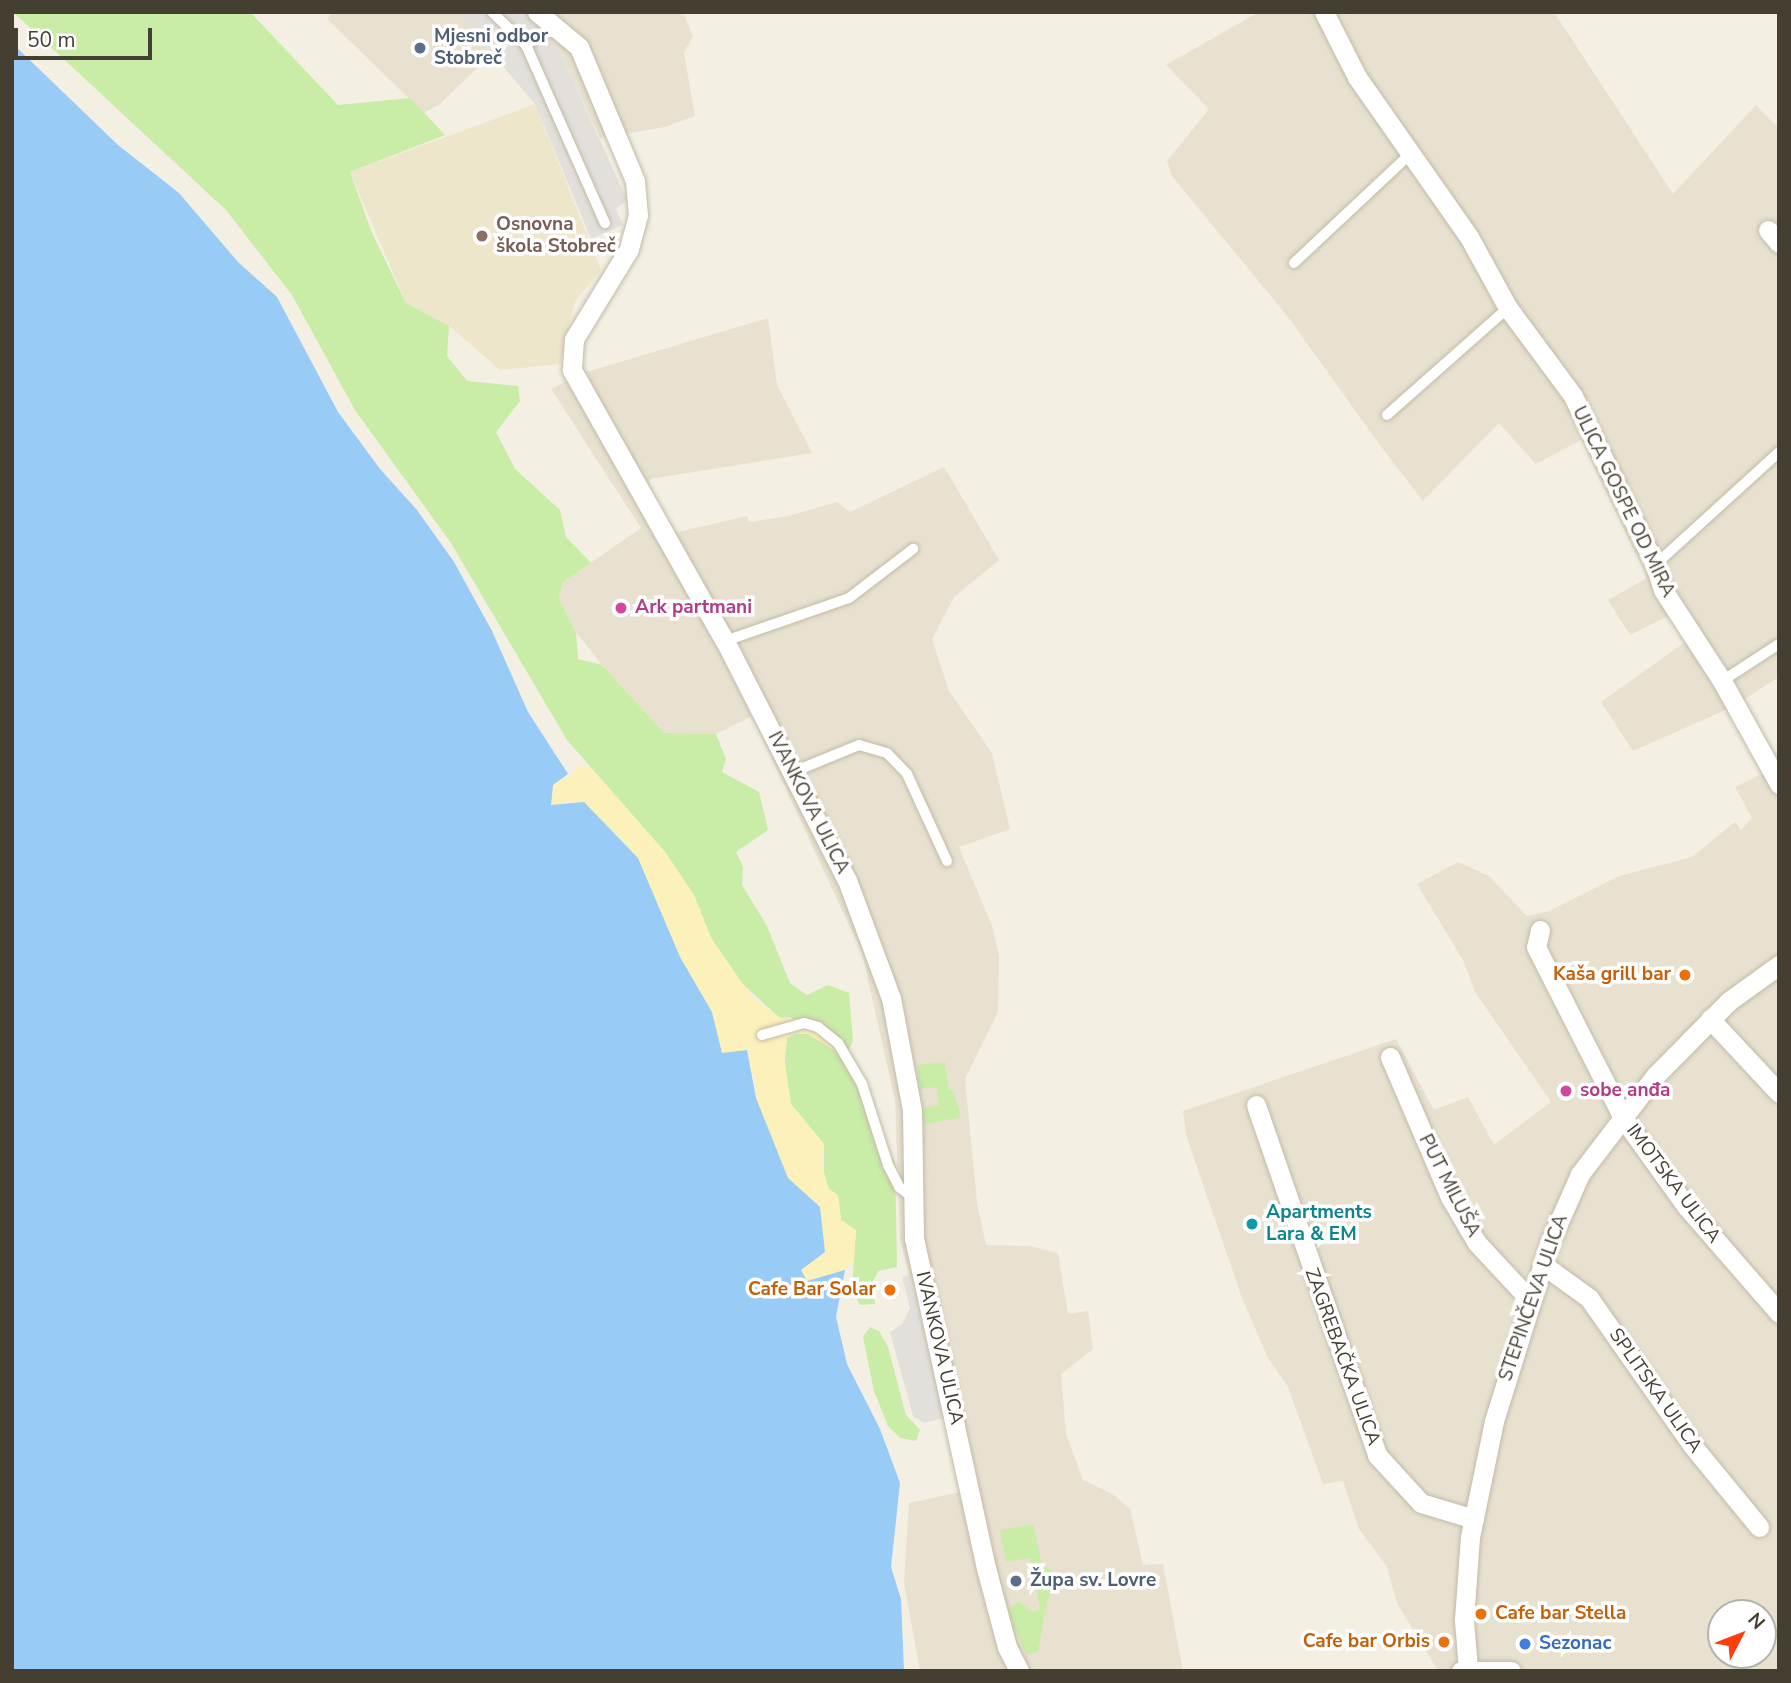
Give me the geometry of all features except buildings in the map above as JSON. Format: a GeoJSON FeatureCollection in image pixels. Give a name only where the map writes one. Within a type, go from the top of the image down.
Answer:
{"type":"FeatureCollection","features":[{"type":"Feature","properties":{"kind":"street","name":"IVANKOVA ULICA"},"geometry":{"type":"LineString","coordinates":[[537,12],[579,47],[604,99],[635,181],[638,215],[629,249],[574,339],[572,370],[725,641],[793,772],[847,880],[891,998],[912,1110],[911,1196],[914,1238],[986,1568],[1007,1647],[1019,1671]]}},
{"type":"Feature","properties":{"kind":"street","name":"ULICA GOSPE OD MIRA"},"geometry":{"type":"LineString","coordinates":[[1324,12],[1357,77],[1469,237],[1508,308],[1573,396],[1655,565],[1663,590],[1723,681],[1779,784]]}},
{"type":"Feature","properties":{"kind":"street","name":"IMOTSKA ULICA"},"geometry":{"type":"LineString","coordinates":[[1540,930],[1536,947],[1623,1118],[1686,1206],[1779,1313]]}},
{"type":"Feature","properties":{"kind":"street","name":"STEPINČEVA ULICA"},"geometry":{"type":"LineString","coordinates":[[1464,1670],[1465,1620],[1474,1519],[1494,1421],[1542,1264],[1580,1174],[1655,1076],[1710,1019],[1779,965]]}},
{"type":"Feature","properties":{"kind":"street"},"geometry":{"type":"LineString","coordinates":[[1710,1019],[1779,1093]]}},
{"type":"Feature","properties":{"kind":"street","name":"PUT MILUŠA"},"geometry":{"type":"LineString","coordinates":[[1390,1057],[1450,1197],[1477,1243],[1530,1300]]}},
{"type":"Feature","properties":{"kind":"street","name":"ZAGREBAČKA ULICA"},"geometry":{"type":"LineString","coordinates":[[1256,1105],[1377,1455],[1421,1503],[1474,1519]]}},
{"type":"Feature","properties":{"kind":"street","name":"SPLITSKA ULICA"},"geometry":{"type":"LineString","coordinates":[[1542,1264],[1589,1298],[1692,1445],[1759,1527]]}},
{"type":"Feature","properties":{"kind":"street"},"geometry":{"type":"LineString","coordinates":[[1464,1670],[1511,1671]]}},
{"type":"Feature","properties":{"kind":"lane"},"geometry":{"type":"LineString","coordinates":[[492,12],[526,45],[605,223]]}},
{"type":"Feature","properties":{"kind":"lane"},"geometry":{"type":"LineString","coordinates":[[526,45],[556,26]]}},
{"type":"Feature","properties":{"kind":"lane"},"geometry":{"type":"LineString","coordinates":[[1294,263],[1410,154]]}},
{"type":"Feature","properties":{"kind":"lane"},"geometry":{"type":"LineString","coordinates":[[1387,415],[1508,308]]}},
{"type":"Feature","properties":{"kind":"lane"},"geometry":{"type":"LineString","coordinates":[[1655,565],[1779,452]]}},
{"type":"Feature","properties":{"kind":"lane"},"geometry":{"type":"LineString","coordinates":[[725,641],[849,598],[913,549]]}},
{"type":"Feature","properties":{"kind":"lane"},"geometry":{"type":"LineString","coordinates":[[1723,681],[1779,645]]}},
{"type":"Feature","properties":{"kind":"lane"},"geometry":{"type":"LineString","coordinates":[[793,772],[859,745],[887,753],[907,774],[947,861]]}},
{"type":"Feature","properties":{"kind":"lane"},"geometry":{"type":"LineString","coordinates":[[762,1035],[804,1023],[818,1027],[838,1043],[862,1084],[888,1165],[899,1187],[911,1196]]}},
{"type":"Feature","properties":{"kind":"shaded area"},"geometry":{"type":"Polygon","coordinates":[[[333,12],[683,12],[693,36],[684,53],[695,116],[665,127],[600,138],[561,54],[523,24],[440,104],[424,113],[327,19],[333,12]]]}},
{"type":"Feature","properties":{"kind":"shaded area"},"geometry":{"type":"Polygon","coordinates":[[[457,12],[524,12],[561,54],[627,200],[616,209],[623,225],[591,239],[535,104],[457,12]]]}},
{"type":"Feature","properties":{"kind":"shaded area"},"geometry":{"type":"Polygon","coordinates":[[[1259,12],[1554,12],[1673,194],[1756,105],[1779,128],[1779,677],[1730,708],[1633,751],[1601,702],[1688,640],[1670,615],[1630,635],[1608,600],[1647,578],[1581,440],[1536,464],[1499,423],[1423,501],[1288,317],[1172,176],[1167,161],[1209,109],[1166,65],[1259,12]]]}},
{"type":"Feature","properties":{"kind":"shaded area","name":"Osnovna škola Stobreč"},"geometry":{"type":"Polygon","coordinates":[[[535,104],[601,270],[575,301],[560,364],[500,370],[449,326],[406,303],[350,172],[535,104]]]}},
{"type":"Feature","properties":{"kind":"shaded area"},"geometry":{"type":"Polygon","coordinates":[[[768,318],[777,385],[812,453],[650,479],[649,487],[674,533],[747,516],[749,522],[788,516],[837,502],[850,512],[944,467],[999,560],[954,597],[932,639],[949,691],[992,753],[1010,829],[959,847],[992,926],[999,956],[998,1012],[965,1079],[977,1203],[986,1245],[1030,1246],[1058,1253],[1068,1314],[1088,1311],[1093,1349],[1061,1374],[1066,1434],[1083,1480],[1113,1494],[1130,1509],[1143,1565],[1163,1564],[1183,1671],[920,1671],[904,1583],[909,1503],[960,1492],[947,1417],[900,1240],[895,1101],[862,953],[752,716],[716,734],[664,733],[576,632],[559,598],[563,582],[641,528],[551,389],[583,373],[768,318]]]}},
{"type":"Feature","properties":{"kind":"shaded area"},"geometry":{"type":"Polygon","coordinates":[[[1779,766],[1779,1671],[1438,1671],[1397,1603],[1387,1567],[1359,1529],[1343,1481],[1323,1484],[1288,1387],[1268,1358],[1242,1298],[1186,1135],[1183,1111],[1396,1039],[1434,1110],[1468,1097],[1494,1145],[1551,1102],[1475,992],[1463,960],[1417,884],[1458,862],[1489,876],[1527,916],[1549,911],[1619,876],[1692,857],[1735,822],[1741,830],[1752,818],[1735,787],[1779,766]]]}},
{"type":"Feature","properties":{"kind":"shaded area"},"geometry":{"type":"Polygon","coordinates":[[[909,1275],[947,1417],[924,1423],[913,1416],[890,1332],[902,1324],[910,1308],[902,1277],[909,1275]]]}},
{"type":"Feature","properties":{"kind":"green space"},"geometry":{"type":"Polygon","coordinates":[[[13,12],[250,12],[338,105],[410,98],[445,135],[350,172],[372,233],[406,303],[449,326],[447,356],[467,381],[518,386],[520,401],[496,432],[515,469],[560,510],[566,537],[591,563],[563,582],[559,598],[576,632],[578,659],[602,665],[664,733],[716,734],[726,759],[722,772],[759,792],[768,830],[736,852],[743,867],[742,885],[767,926],[790,983],[807,995],[828,985],[849,993],[853,1041],[843,1061],[860,1090],[878,1151],[895,1161],[897,1267],[878,1271],[873,1281],[875,1304],[860,1305],[852,1287],[856,1230],[841,1220],[838,1195],[829,1189],[824,1173],[824,1144],[791,1104],[784,1069],[787,1038],[795,1034],[808,1034],[835,1051],[790,1017],[780,1018],[736,978],[711,938],[694,895],[665,852],[567,740],[451,543],[355,410],[292,295],[226,210],[13,12]]]}},
{"type":"Feature","properties":{"kind":"green space"},"geometry":{"type":"Polygon","coordinates":[[[945,1062],[949,1090],[953,1090],[961,1117],[923,1125],[921,1108],[939,1105],[937,1087],[920,1089],[917,1065],[945,1062]]]}},
{"type":"Feature","properties":{"kind":"green space"},"geometry":{"type":"Polygon","coordinates":[[[870,1327],[879,1331],[888,1347],[906,1415],[920,1430],[916,1441],[900,1438],[888,1426],[874,1391],[863,1337],[870,1327]]]}},
{"type":"Feature","properties":{"kind":"green space"},"geometry":{"type":"Polygon","coordinates":[[[1033,1524],[1042,1566],[1051,1570],[1059,1582],[1047,1600],[1038,1652],[1026,1654],[1007,1610],[1019,1601],[1031,1612],[1040,1609],[1030,1558],[1006,1562],[1000,1530],[1033,1524]]]}},
{"type":"Feature","properties":{"kind":"sand"},"geometry":{"type":"Polygon","coordinates":[[[579,766],[590,767],[665,852],[694,895],[711,938],[752,997],[780,1018],[810,1020],[839,1040],[836,1051],[808,1034],[795,1034],[787,1038],[784,1056],[791,1104],[824,1144],[821,1159],[828,1189],[838,1195],[841,1220],[856,1230],[854,1259],[842,1273],[808,1283],[799,1280],[797,1270],[825,1254],[818,1212],[802,1190],[788,1182],[755,1099],[755,1080],[743,1052],[733,1056],[718,1053],[710,1009],[584,806],[568,800],[561,807],[549,805],[552,782],[570,777],[579,766]]]}},
{"type":"Feature","properties":{"kind":"water"},"geometry":{"type":"Polygon","coordinates":[[[12,43],[118,145],[179,193],[238,262],[277,297],[338,412],[380,469],[417,510],[454,562],[492,631],[528,712],[568,774],[553,785],[551,805],[584,802],[638,858],[680,957],[712,1012],[722,1053],[747,1050],[756,1098],[788,1178],[820,1207],[825,1252],[801,1270],[807,1281],[845,1270],[836,1317],[847,1364],[880,1429],[900,1483],[891,1567],[901,1599],[904,1671],[12,1671],[12,43]]]}},
{"type":"Feature","properties":{"kind":"place","name":"Mjesni odbor Stobreč"},"geometry":{"type":"Point","coordinates":[420,48]}},
{"type":"Feature","properties":{"kind":"place","name":"Osnovna škola Stobreč"},"geometry":{"type":"Point","coordinates":[482,236]}},
{"type":"Feature","properties":{"kind":"place","name":"Ark partmani"},"geometry":{"type":"Point","coordinates":[621,608]}},
{"type":"Feature","properties":{"kind":"place","name":"Kaša grill bar"},"geometry":{"type":"Point","coordinates":[1685,975]}},
{"type":"Feature","properties":{"kind":"place","name":"sobe anđa"},"geometry":{"type":"Point","coordinates":[1566,1091]}},
{"type":"Feature","properties":{"kind":"place","name":"Apartments Lara & EM"},"geometry":{"type":"Point","coordinates":[1252,1224]}},
{"type":"Feature","properties":{"kind":"place","name":"Cafe Bar Solar"},"geometry":{"type":"Point","coordinates":[890,1290]}},
{"type":"Feature","properties":{"kind":"place","name":"Župa sv. Lovre"},"geometry":{"type":"Point","coordinates":[1016,1581]}},
{"type":"Feature","properties":{"kind":"place","name":"Cafe bar Stella"},"geometry":{"type":"Point","coordinates":[1481,1614]}},
{"type":"Feature","properties":{"kind":"place","name":"Cafe bar Orbis"},"geometry":{"type":"Point","coordinates":[1444,1642]}},
{"type":"Feature","properties":{"kind":"place","name":"Sezonac"},"geometry":{"type":"Point","coordinates":[1525,1644]}}]}
